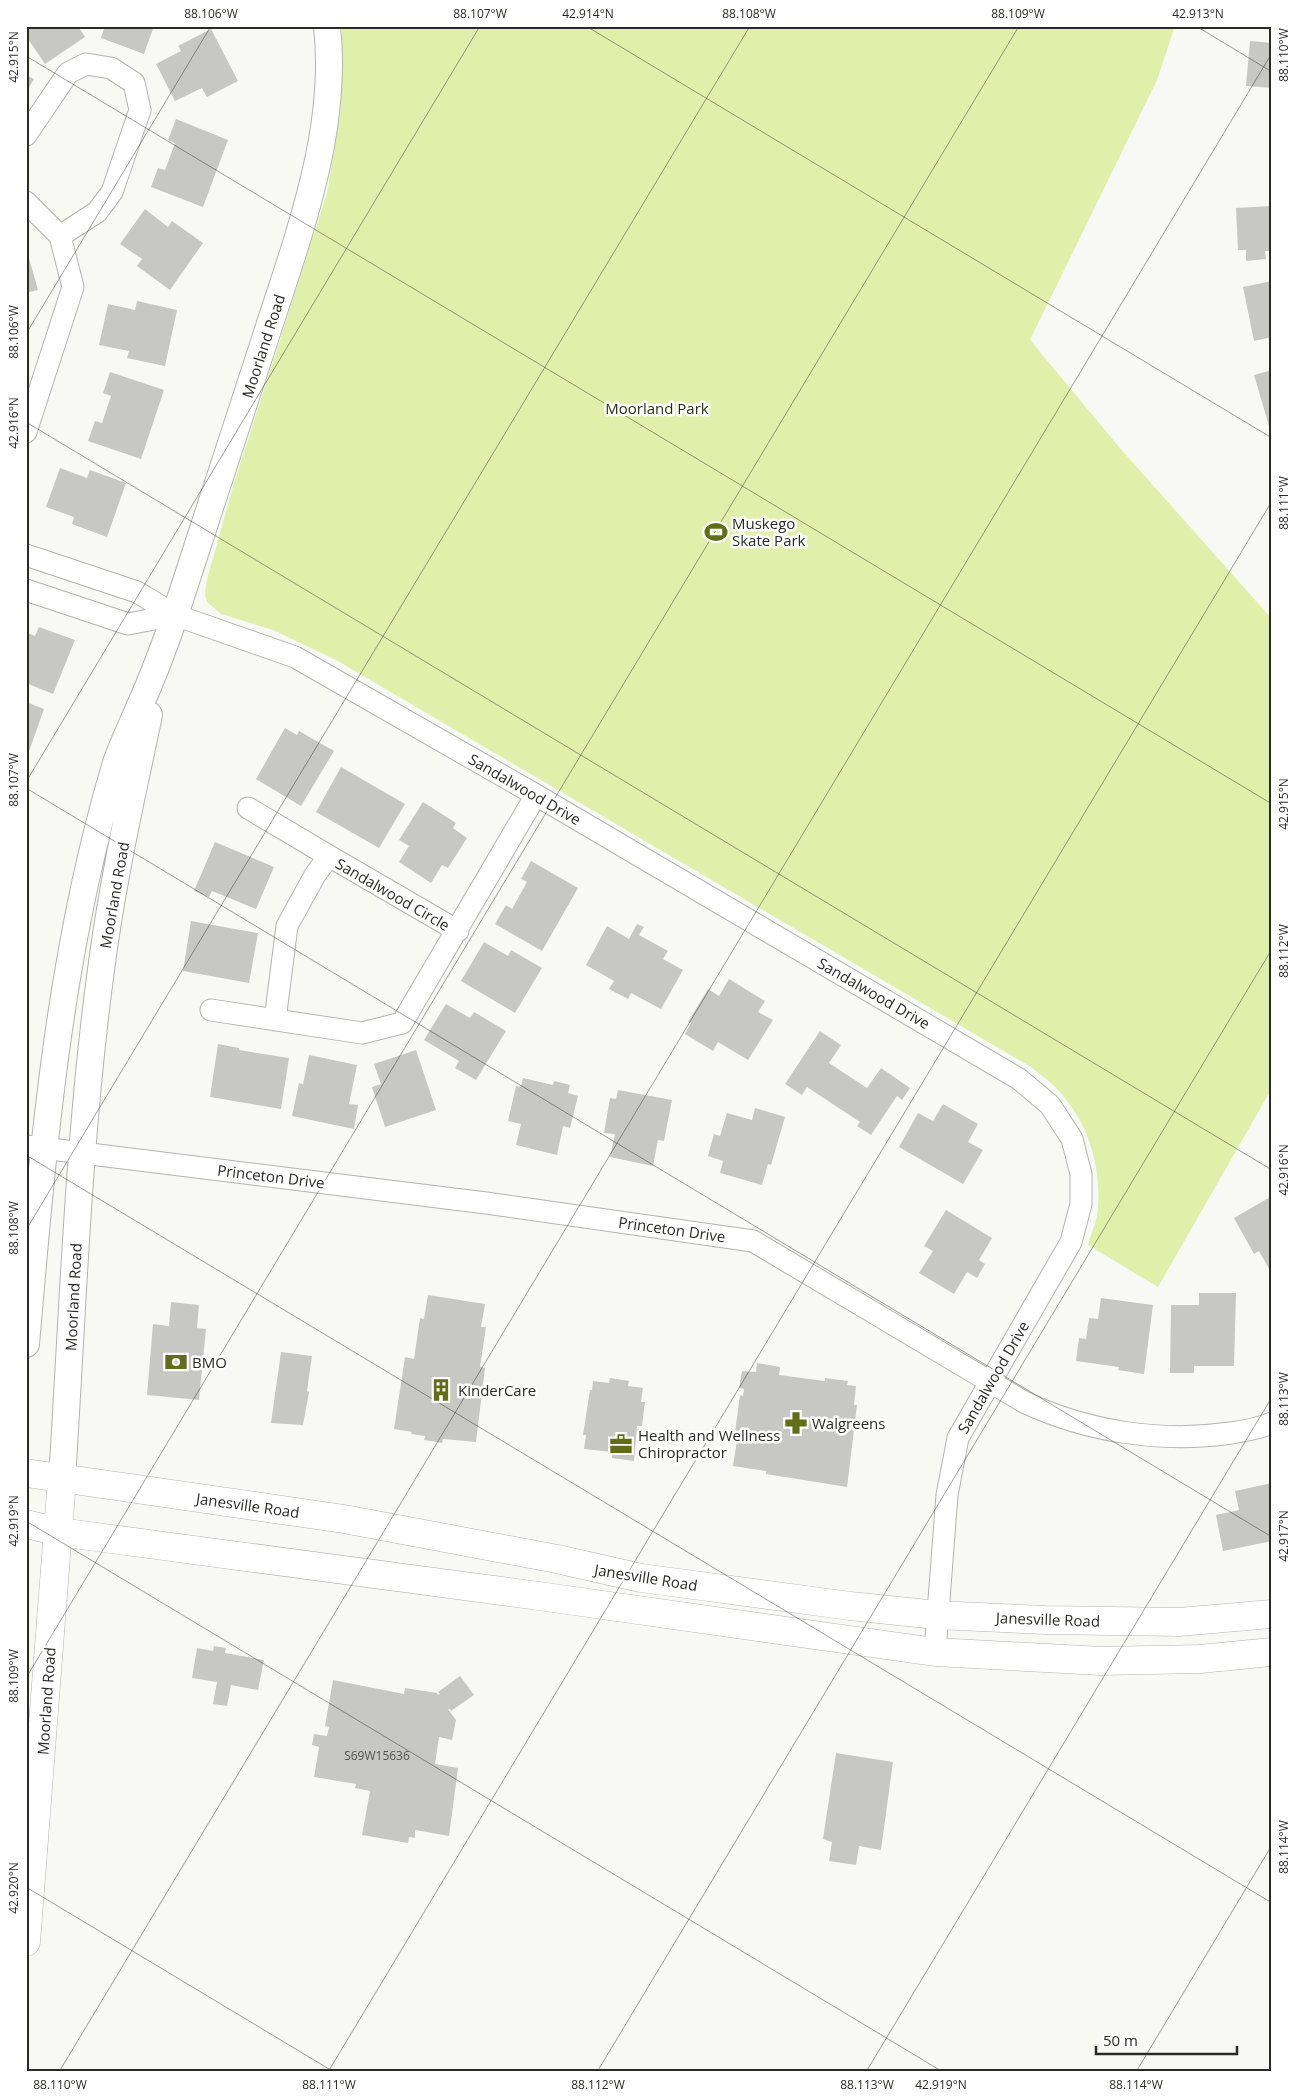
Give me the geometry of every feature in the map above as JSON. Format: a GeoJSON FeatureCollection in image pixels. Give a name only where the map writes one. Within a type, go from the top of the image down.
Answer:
{"type":"FeatureCollection","features":[{"type":"Feature","properties":{"kind":"main road","name":"Janesville Road"},"geometry":{"type":"LineString","coordinates":[[26,1473],[344,1519],[557,1559],[641,1578],[850,1606],[937,1615],[1045,1620],[1178,1622],[1272,1614]]}},
{"type":"Feature","properties":{"kind":"main road","name":"Moorland Road"},"geometry":{"type":"LineString","coordinates":[[26,1942],[62,1479]]}},
{"type":"Feature","properties":{"kind":"main road"},"geometry":{"type":"LineString","coordinates":[[26,1524],[59,1532],[529,1594],[934,1652],[1101,1661],[1200,1659],[1272,1652]]}},
{"type":"Feature","properties":{"kind":"street","name":"Moorland Road"},"geometry":{"type":"LineString","coordinates":[[26,1344],[34,1147],[84,889],[117,761],[176,615],[299,235],[322,142],[330,53],[327,26]]}},
{"type":"Feature","properties":{"kind":"street"},"geometry":{"type":"LineString","coordinates":[[26,135],[68,73],[86,64],[111,68],[134,83],[140,110],[112,192],[97,212],[60,236]]}},
{"type":"Feature","properties":{"kind":"street"},"geometry":{"type":"LineString","coordinates":[[26,202],[60,236],[73,287],[26,432]]}},
{"type":"Feature","properties":{"kind":"street","name":"Sandalwood Drive"},"geometry":{"type":"LineString","coordinates":[[26,555],[137,592],[176,615],[295,657],[536,794],[1019,1078],[1050,1105],[1072,1139],[1081,1174],[1081,1204],[1071,1242],[958,1438],[947,1495],[934,1652]]}},
{"type":"Feature","properties":{"kind":"street"},"geometry":{"type":"LineString","coordinates":[[26,590],[128,624],[176,615]]}},
{"type":"Feature","properties":{"kind":"street","name":"Moorland Road"},"geometry":{"type":"LineString","coordinates":[[62,1479],[82,1154],[101,972],[112,893],[160,658]]}},
{"type":"Feature","properties":{"kind":"street","name":"Sandalwood Circle"},"geometry":{"type":"LineString","coordinates":[[211,1010],[362,1033],[402,1023],[458,931],[536,794]]}},
{"type":"Feature","properties":{"kind":"street","name":"Sandalwood Circle"},"geometry":{"type":"LineString","coordinates":[[248,808],[458,931]]}},
{"type":"Feature","properties":{"kind":"street","name":"Sandalwood Circle"},"geometry":{"type":"LineString","coordinates":[[275,1020],[287,926],[315,875],[329,856]]}},
{"type":"Feature","properties":{"kind":"street","name":"Princeton Drive"},"geometry":{"type":"LineString","coordinates":[[34,1147],[486,1203],[753,1240],[1024,1402],[1048,1413],[1107,1430],[1183,1437],[1217,1435],[1258,1429],[1272,1423]]}},
{"type":"Feature","properties":{"kind":"green space","name":"Moorland Park"},"geometry":{"type":"Polygon","coordinates":[[[342,26],[1175,26],[1157,80],[1030,340],[1119,447],[1272,619],[1272,1088],[1158,1287],[1088,1245],[1098,1207],[1097,1174],[1090,1142],[1076,1113],[1066,1100],[1052,1084],[1031,1067],[336,660],[273,630],[221,614],[207,602],[205,595],[206,583],[232,490],[327,193],[341,110],[342,26]]]}},
{"type":"Feature","properties":{"kind":"building"},"geometry":{"type":"Polygon","coordinates":[[[26,26],[78,26],[85,37],[45,64],[28,39],[26,40],[26,26]]]}},
{"type":"Feature","properties":{"kind":"building"},"geometry":{"type":"Polygon","coordinates":[[[105,26],[154,26],[144,54],[101,38],[105,26]]]}},
{"type":"Feature","properties":{"kind":"building"},"geometry":{"type":"Polygon","coordinates":[[[211,29],[238,81],[207,97],[202,88],[175,101],[156,64],[181,51],[178,46],[211,29]]]}},
{"type":"Feature","properties":{"kind":"building"},"geometry":{"type":"Polygon","coordinates":[[[1250,41],[1272,43],[1272,88],[1246,86],[1250,41]]]}},
{"type":"Feature","properties":{"kind":"building"},"geometry":{"type":"Polygon","coordinates":[[[26,75],[34,79],[26,92],[26,75]]]}},
{"type":"Feature","properties":{"kind":"building"},"geometry":{"type":"Polygon","coordinates":[[[176,119],[228,140],[203,207],[151,187],[158,168],[165,170],[175,143],[168,140],[176,119]]]}},
{"type":"Feature","properties":{"kind":"building"},"geometry":{"type":"Polygon","coordinates":[[[1272,206],[1272,251],[1265,251],[1266,259],[1246,261],[1246,250],[1238,250],[1236,208],[1272,206]]]}},
{"type":"Feature","properties":{"kind":"building"},"geometry":{"type":"Polygon","coordinates":[[[145,209],[168,227],[172,221],[203,243],[170,290],[137,266],[142,259],[120,244],[145,209]]]}},
{"type":"Feature","properties":{"kind":"building"},"geometry":{"type":"Polygon","coordinates":[[[26,252],[38,290],[26,293],[26,252]]]}},
{"type":"Feature","properties":{"kind":"building"},"geometry":{"type":"Polygon","coordinates":[[[1272,281],[1272,337],[1254,341],[1243,287],[1272,281]]]}},
{"type":"Feature","properties":{"kind":"building"},"geometry":{"type":"Polygon","coordinates":[[[137,301],[177,310],[165,366],[127,358],[129,351],[99,345],[108,304],[135,310],[137,301]]]}},
{"type":"Feature","properties":{"kind":"building"},"geometry":{"type":"Polygon","coordinates":[[[1272,370],[1272,425],[1269,426],[1254,375],[1272,370]]]}},
{"type":"Feature","properties":{"kind":"building"},"geometry":{"type":"Polygon","coordinates":[[[110,372],[164,390],[141,459],[88,441],[95,421],[102,423],[111,396],[103,393],[110,372]]]}},
{"type":"Feature","properties":{"kind":"building"},"geometry":{"type":"Polygon","coordinates":[[[60,468],[87,478],[90,470],[126,483],[107,537],[72,524],[74,517],[46,507],[60,468]]]}},
{"type":"Feature","properties":{"kind":"building"},"geometry":{"type":"Polygon","coordinates":[[[39,627],[75,640],[53,694],[26,683],[26,632],[35,636],[39,627]]]}},
{"type":"Feature","properties":{"kind":"building"},"geometry":{"type":"Polygon","coordinates":[[[26,702],[44,709],[27,757],[26,757],[26,702]]]}},
{"type":"Feature","properties":{"kind":"building"},"geometry":{"type":"Polygon","coordinates":[[[285,728],[297,735],[299,731],[334,751],[301,806],[256,779],[285,728]]]}},
{"type":"Feature","properties":{"kind":"building"},"geometry":{"type":"Polygon","coordinates":[[[341,767],[405,804],[379,848],[316,812],[341,767]]]}},
{"type":"Feature","properties":{"kind":"building"},"geometry":{"type":"Polygon","coordinates":[[[423,802],[456,823],[453,828],[467,838],[448,868],[442,865],[431,883],[399,862],[409,846],[399,840],[423,802]]]}},
{"type":"Feature","properties":{"kind":"building"},"geometry":{"type":"Polygon","coordinates":[[[215,842],[274,867],[256,909],[212,891],[209,897],[194,891],[215,842]]]}},
{"type":"Feature","properties":{"kind":"building"},"geometry":{"type":"Polygon","coordinates":[[[531,861],[578,888],[542,951],[495,924],[506,905],[512,909],[527,882],[521,879],[531,861]]]}},
{"type":"Feature","properties":{"kind":"building"},"geometry":{"type":"Polygon","coordinates":[[[191,921],[258,933],[249,983],[183,971],[191,921]]]}},
{"type":"Feature","properties":{"kind":"building"},"geometry":{"type":"Polygon","coordinates":[[[637,924],[644,927],[639,935],[668,951],[663,959],[683,970],[661,1009],[631,993],[628,999],[609,989],[614,981],[586,965],[607,926],[629,939],[637,924]]]}},
{"type":"Feature","properties":{"kind":"building"},"geometry":{"type":"Polygon","coordinates":[[[484,942],[508,956],[511,950],[542,968],[515,1013],[461,981],[484,942]]]}},
{"type":"Feature","properties":{"kind":"building"},"geometry":{"type":"Polygon","coordinates":[[[729,979],[765,1001],[758,1012],[773,1020],[748,1060],[718,1042],[713,1051],[685,1034],[691,1023],[688,1022],[708,989],[719,996],[729,979]]]}},
{"type":"Feature","properties":{"kind":"building"},"geometry":{"type":"Polygon","coordinates":[[[446,1004],[470,1018],[474,1012],[506,1031],[476,1080],[455,1068],[459,1061],[424,1040],[446,1004]]]}},
{"type":"Feature","properties":{"kind":"building"},"geometry":{"type":"Polygon","coordinates":[[[820,1031],[841,1045],[829,1063],[867,1088],[881,1068],[910,1088],[902,1100],[897,1096],[871,1135],[857,1126],[860,1122],[807,1087],[802,1095],[785,1084],[820,1031]]]}},
{"type":"Feature","properties":{"kind":"building"},"geometry":{"type":"Polygon","coordinates":[[[218,1044],[239,1048],[239,1050],[289,1058],[281,1109],[210,1097],[218,1044]]]}},
{"type":"Feature","properties":{"kind":"building"},"geometry":{"type":"Polygon","coordinates":[[[416,1050],[436,1110],[385,1127],[372,1087],[381,1084],[374,1064],[416,1050]]]}},
{"type":"Feature","properties":{"kind":"building"},"geometry":{"type":"Polygon","coordinates":[[[309,1055],[357,1065],[349,1104],[358,1105],[354,1129],[292,1116],[299,1083],[303,1084],[309,1055]]]}},
{"type":"Feature","properties":{"kind":"building"},"geometry":{"type":"Polygon","coordinates":[[[523,1078],[553,1085],[554,1081],[570,1085],[568,1093],[578,1096],[570,1128],[563,1126],[557,1155],[516,1145],[521,1124],[508,1121],[516,1086],[521,1087],[523,1078]]]}},
{"type":"Feature","properties":{"kind":"building"},"geometry":{"type":"Polygon","coordinates":[[[618,1090],[672,1100],[664,1141],[658,1140],[653,1166],[610,1157],[615,1134],[604,1133],[610,1098],[616,1099],[618,1090]]]}},
{"type":"Feature","properties":{"kind":"building"},"geometry":{"type":"Polygon","coordinates":[[[943,1104],[978,1124],[968,1142],[983,1150],[963,1184],[899,1147],[918,1113],[933,1121],[943,1104]]]}},
{"type":"Feature","properties":{"kind":"building"},"geometry":{"type":"Polygon","coordinates":[[[755,1108],[785,1117],[771,1165],[768,1164],[762,1185],[720,1173],[723,1161],[708,1156],[714,1134],[720,1136],[727,1113],[752,1120],[755,1108]]]}},
{"type":"Feature","properties":{"kind":"building"},"geometry":{"type":"Polygon","coordinates":[[[1272,1196],[1272,1274],[1259,1251],[1254,1254],[1234,1218],[1272,1196]]]}},
{"type":"Feature","properties":{"kind":"building"},"geometry":{"type":"Polygon","coordinates":[[[946,1210],[992,1238],[979,1260],[985,1264],[977,1278],[967,1272],[954,1294],[919,1273],[933,1251],[924,1246],[946,1210]]]}},
{"type":"Feature","properties":{"kind":"building"},"geometry":{"type":"Polygon","coordinates":[[[1199,1293],[1236,1293],[1234,1366],[1194,1366],[1194,1373],[1170,1373],[1171,1305],[1199,1305],[1199,1293]]]}},
{"type":"Feature","properties":{"kind":"building","name":"KinderCare"},"geometry":{"type":"Polygon","coordinates":[[[428,1295],[485,1304],[481,1327],[486,1327],[480,1367],[485,1368],[476,1442],[443,1439],[442,1443],[424,1440],[425,1436],[411,1434],[412,1432],[394,1429],[405,1357],[414,1359],[420,1318],[424,1319],[428,1295]]]}},
{"type":"Feature","properties":{"kind":"building"},"geometry":{"type":"Polygon","coordinates":[[[1101,1298],[1153,1305],[1144,1374],[1118,1370],[1119,1367],[1076,1361],[1079,1338],[1086,1339],[1089,1318],[1098,1319],[1101,1298]]]}},
{"type":"Feature","properties":{"kind":"building","name":"BMO"},"geometry":{"type":"Polygon","coordinates":[[[171,1302],[199,1305],[197,1328],[206,1329],[199,1400],[147,1395],[153,1324],[169,1326],[171,1302]]]}},
{"type":"Feature","properties":{"kind":"building"},"geometry":{"type":"Polygon","coordinates":[[[281,1352],[312,1356],[307,1391],[309,1392],[303,1425],[271,1423],[281,1352]]]}},
{"type":"Feature","properties":{"kind":"building","name":"Walgreens"},"geometry":{"type":"Polygon","coordinates":[[[757,1363],[780,1367],[779,1375],[825,1381],[825,1378],[848,1381],[847,1385],[856,1386],[854,1405],[857,1405],[847,1487],[766,1474],[766,1471],[733,1466],[737,1440],[734,1440],[740,1395],[743,1396],[744,1389],[739,1388],[742,1371],[756,1372],[757,1363]]]}},
{"type":"Feature","properties":{"kind":"building"},"geometry":{"type":"Polygon","coordinates":[[[610,1378],[629,1381],[628,1386],[643,1388],[641,1402],[645,1402],[642,1426],[637,1426],[634,1461],[612,1458],[612,1452],[584,1449],[586,1435],[583,1435],[593,1381],[609,1383],[610,1378]]]}},
{"type":"Feature","properties":{"kind":"building"},"geometry":{"type":"Polygon","coordinates":[[[1272,1483],[1272,1541],[1223,1551],[1216,1515],[1239,1510],[1235,1491],[1272,1483]]]}},
{"type":"Feature","properties":{"kind":"building"},"geometry":{"type":"Polygon","coordinates":[[[214,1646],[226,1648],[225,1653],[264,1660],[258,1690],[231,1685],[227,1706],[213,1704],[217,1682],[192,1678],[197,1648],[213,1651],[214,1646]]]}},
{"type":"Feature","properties":{"kind":"building"},"geometry":{"type":"Polygon","coordinates":[[[460,1676],[474,1695],[451,1711],[448,1709],[456,1720],[452,1740],[439,1737],[435,1764],[458,1768],[449,1836],[415,1830],[415,1838],[409,1837],[408,1843],[362,1835],[370,1791],[355,1788],[356,1784],[314,1777],[319,1747],[312,1745],[314,1734],[327,1736],[329,1727],[325,1726],[333,1680],[404,1694],[405,1688],[437,1693],[438,1695],[440,1694],[438,1692],[460,1676]]]}},
{"type":"Feature","properties":{"kind":"building"},"geometry":{"type":"Polygon","coordinates":[[[836,1753],[893,1762],[881,1850],[859,1846],[856,1865],[829,1861],[832,1842],[823,1839],[836,1753]]]}},
{"type":"Feature","properties":{"kind":"place","name":"Muskego Skate Park"},"geometry":{"type":"Point","coordinates":[716,532]}},
{"type":"Feature","properties":{"kind":"place","name":"BMO"},"geometry":{"type":"Point","coordinates":[176,1362]}},
{"type":"Feature","properties":{"kind":"place","name":"KinderCare"},"geometry":{"type":"Point","coordinates":[441,1390]}},
{"type":"Feature","properties":{"kind":"place","name":"Walgreens"},"geometry":{"type":"Point","coordinates":[796,1423]}},
{"type":"Feature","properties":{"kind":"place","name":"Health and Wellness Chiropractor"},"geometry":{"type":"Point","coordinates":[621,1444]}}]}
